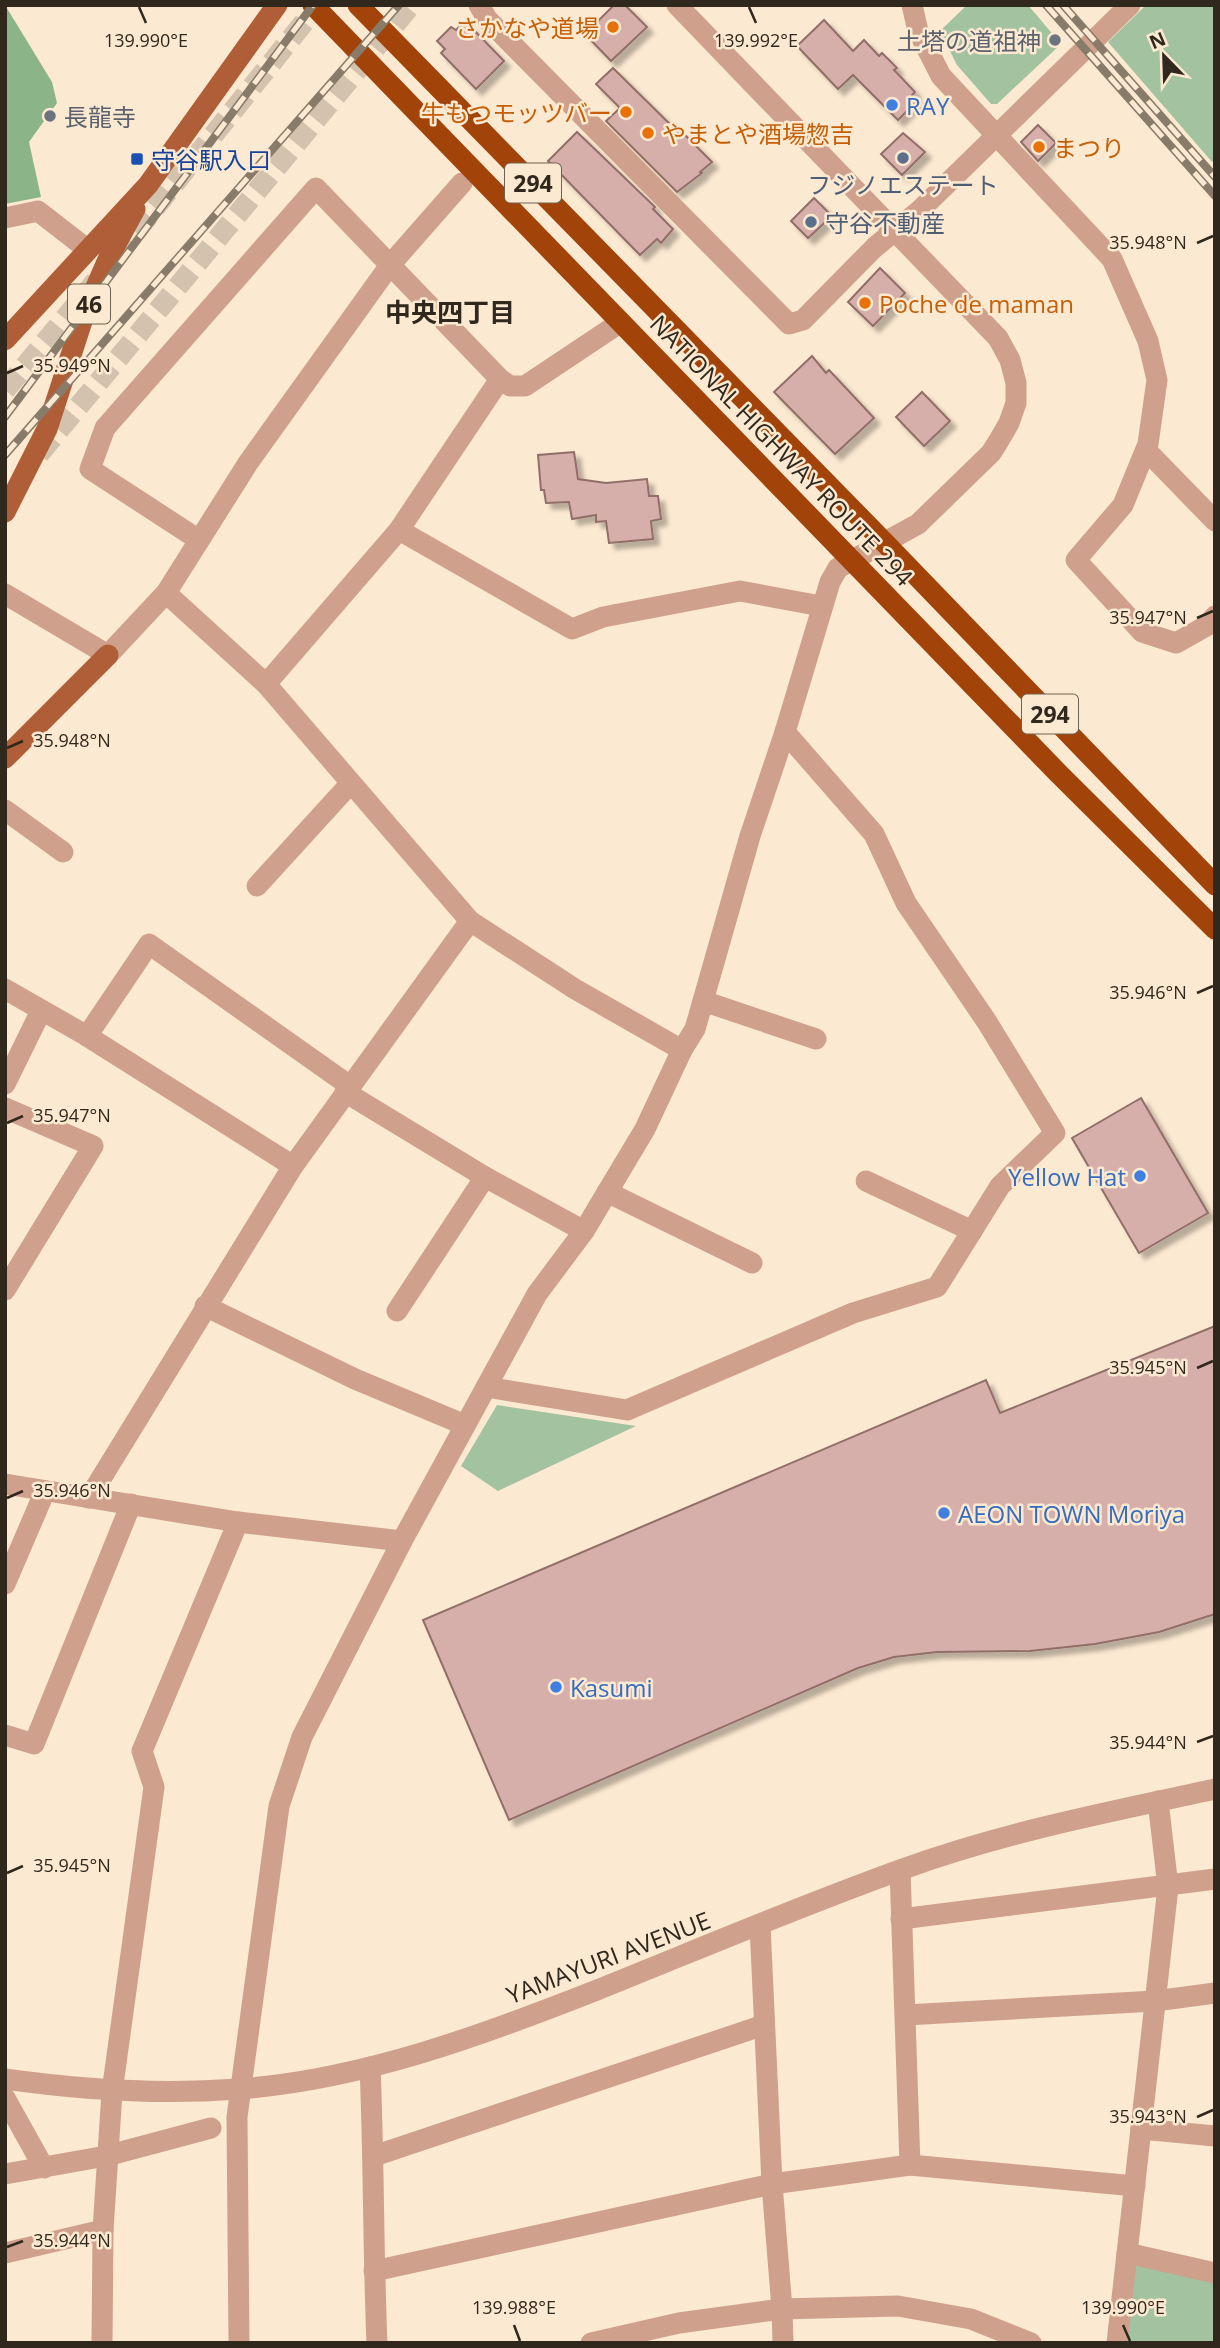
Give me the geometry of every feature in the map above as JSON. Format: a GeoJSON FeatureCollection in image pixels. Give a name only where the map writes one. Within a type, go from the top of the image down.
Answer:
{"type":"FeatureCollection","features":[{"type":"Feature","properties":{"kind":"highway","name":"NATIONAL HIGHWAY ROUTE 294"},"geometry":{"type":"LineString","coordinates":[[313,5],[1058,773],[1215,929]]}},
{"type":"Feature","properties":{"kind":"highway","name":"NATIONAL HIGHWAY ROUTE 294"},"geometry":{"type":"LineString","coordinates":[[358,5],[885,543],[1215,885]]}},
{"type":"Feature","properties":{"kind":"main road","name":"46"},"geometry":{"type":"LineString","coordinates":[[5,512],[47,429],[85,312],[110,255],[148,185],[277,5]]}},
{"type":"Feature","properties":{"kind":"main road","name":"46"},"geometry":{"type":"LineString","coordinates":[[5,340],[148,185]]}},
{"type":"Feature","properties":{"kind":"main road"},"geometry":{"type":"LineString","coordinates":[[5,758],[108,655]]}},
{"type":"Feature","properties":{"kind":"street"},"geometry":{"type":"LineString","coordinates":[[479,5],[487,19],[789,324],[803,320],[875,247],[896,230],[1130,5]]}},
{"type":"Feature","properties":{"kind":"street"},"geometry":{"type":"LineString","coordinates":[[239,2343],[237,2117],[279,1806],[302,1737],[402,1541],[537,1294],[584,1231],[645,1129],[682,1050],[695,1029],[750,836],[785,732],[826,589],[838,568],[918,524],[991,453],[1009,423],[1016,403],[1016,383],[1010,360],[998,338],[677,5]]}},
{"type":"Feature","properties":{"kind":"street"},"geometry":{"type":"LineString","coordinates":[[912,5],[919,31],[941,76],[1112,259],[1148,341],[1157,380],[1146,450],[1123,505],[1076,560],[1142,632],[1176,643],[1208,625],[1215,615]]}},
{"type":"Feature","properties":{"kind":"street"},"geometry":{"type":"LineString","coordinates":[[5,594],[108,655],[166,593],[248,463],[390,265],[462,183]]}},
{"type":"Feature","properties":{"kind":"street"},"geometry":{"type":"LineString","coordinates":[[199,540],[90,470],[105,428],[316,188],[500,379],[510,386],[525,386],[621,322]]}},
{"type":"Feature","properties":{"kind":"street"},"geometry":{"type":"LineString","coordinates":[[5,218],[38,211],[87,249]]}},
{"type":"Feature","properties":{"kind":"street"},"geometry":{"type":"LineString","coordinates":[[266,684],[399,530],[500,379]]}},
{"type":"Feature","properties":{"kind":"street"},"geometry":{"type":"LineString","coordinates":[[1146,450],[1215,521]]}},
{"type":"Feature","properties":{"kind":"street"},"geometry":{"type":"LineString","coordinates":[[399,530],[572,629],[603,617],[740,591],[821,606]]}},
{"type":"Feature","properties":{"kind":"street"},"geometry":{"type":"LineString","coordinates":[[166,593],[266,684],[470,921],[575,989],[682,1050]]}},
{"type":"Feature","properties":{"kind":"street"},"geometry":{"type":"LineString","coordinates":[[486,1387],[627,1409],[853,1313],[937,1287],[1000,1185],[1055,1133],[986,1022],[906,903],[874,834],[785,732]]}},
{"type":"Feature","properties":{"kind":"street"},"geometry":{"type":"LineString","coordinates":[[257,886],[350,784]]}},
{"type":"Feature","properties":{"kind":"street"},"geometry":{"type":"LineString","coordinates":[[5,810],[63,852]]}},
{"type":"Feature","properties":{"kind":"street"},"geometry":{"type":"LineString","coordinates":[[89,1498],[293,1166],[470,921]]}},
{"type":"Feature","properties":{"kind":"street"},"geometry":{"type":"LineString","coordinates":[[87,1036],[149,944],[347,1089],[485,1177],[584,1231]]}},
{"type":"Feature","properties":{"kind":"street"},"geometry":{"type":"LineString","coordinates":[[5,989],[87,1036],[293,1166]]}},
{"type":"Feature","properties":{"kind":"street"},"geometry":{"type":"LineString","coordinates":[[703,1001],[816,1039]]}},
{"type":"Feature","properties":{"kind":"street"},"geometry":{"type":"LineString","coordinates":[[5,1084],[41,1011]]}},
{"type":"Feature","properties":{"kind":"street"},"geometry":{"type":"LineString","coordinates":[[5,1108],[93,1146],[5,1290]]}},
{"type":"Feature","properties":{"kind":"street"},"geometry":{"type":"LineString","coordinates":[[397,1311],[485,1177]]}},
{"type":"Feature","properties":{"kind":"street"},"geometry":{"type":"LineString","coordinates":[[866,1181],[972,1231]]}},
{"type":"Feature","properties":{"kind":"street"},"geometry":{"type":"LineString","coordinates":[[607,1192],[752,1263]]}},
{"type":"Feature","properties":{"kind":"street"},"geometry":{"type":"LineString","coordinates":[[205,1306],[355,1379],[465,1426]]}},
{"type":"Feature","properties":{"kind":"street"},"geometry":{"type":"LineString","coordinates":[[5,1484],[238,1522],[402,1541]]}},
{"type":"Feature","properties":{"kind":"street"},"geometry":{"type":"LineString","coordinates":[[5,1584],[45,1490]]}},
{"type":"Feature","properties":{"kind":"street"},"geometry":{"type":"LineString","coordinates":[[5,1735],[34,1744],[131,1504]]}},
{"type":"Feature","properties":{"kind":"street"},"geometry":{"type":"LineString","coordinates":[[99,2342],[106,2156],[112,2092],[154,1787],[142,1751],[238,1522]]}},
{"type":"Feature","properties":{"kind":"street","name":"YAMAYURI AVENUE"},"geometry":{"type":"LineString","coordinates":[[5,2079],[112,2092],[240,2089],[296,2082],[370,2067],[521,2020],[948,1853],[1004,1837],[1215,1789]]}},
{"type":"Feature","properties":{"kind":"street"},"geometry":{"type":"LineString","coordinates":[[1117,2343],[1168,1887],[1158,1801]]}},
{"type":"Feature","properties":{"kind":"street"},"geometry":{"type":"LineString","coordinates":[[900,1870],[910,2165]]}},
{"type":"Feature","properties":{"kind":"street"},"geometry":{"type":"LineString","coordinates":[[901,1919],[1215,1879]]}},
{"type":"Feature","properties":{"kind":"street"},"geometry":{"type":"LineString","coordinates":[[760,1925],[772,2184],[783,2343]]}},
{"type":"Feature","properties":{"kind":"street"},"geometry":{"type":"LineString","coordinates":[[906,2015],[1155,2001],[1215,1993]]}},
{"type":"Feature","properties":{"kind":"street"},"geometry":{"type":"LineString","coordinates":[[374,2156],[764,2025]]}},
{"type":"Feature","properties":{"kind":"street"},"geometry":{"type":"LineString","coordinates":[[370,2067],[377,2343]]}},
{"type":"Feature","properties":{"kind":"street"},"geometry":{"type":"LineString","coordinates":[[5,2098],[44,2168]]}},
{"type":"Feature","properties":{"kind":"street"},"geometry":{"type":"LineString","coordinates":[[5,2175],[106,2156],[211,2128]]}},
{"type":"Feature","properties":{"kind":"street"},"geometry":{"type":"LineString","coordinates":[[1141,2129],[1215,2136]]}},
{"type":"Feature","properties":{"kind":"street"},"geometry":{"type":"LineString","coordinates":[[374,2271],[772,2184],[910,2165],[1135,2186]]}},
{"type":"Feature","properties":{"kind":"street"},"geometry":{"type":"LineString","coordinates":[[5,2253],[103,2230]]}},
{"type":"Feature","properties":{"kind":"street"},"geometry":{"type":"LineString","coordinates":[[1127,2253],[1215,2273]]}},
{"type":"Feature","properties":{"kind":"street"},"geometry":{"type":"LineString","coordinates":[[591,2343],[679,2323],[782,2309],[898,2306],[971,2319],[1031,2343]]}},
{"type":"Feature","properties":{"kind":"green space"},"geometry":{"type":"Polygon","coordinates":[[[5,5],[52,82],[57,103],[29,142],[41,197],[5,204],[5,5]]]}},
{"type":"Feature","properties":{"kind":"green space"},"geometry":{"type":"Polygon","coordinates":[[[967,5],[1028,5],[1061,44],[997,104],[991,104],[957,65],[940,31],[967,5]]]}},
{"type":"Feature","properties":{"kind":"green space"},"geometry":{"type":"Polygon","coordinates":[[[1146,5],[1211,5],[1215,9],[1215,159],[1212,162],[1108,42],[1146,5]]]}},
{"type":"Feature","properties":{"kind":"green space"},"geometry":{"type":"Polygon","coordinates":[[[497,1405],[636,1426],[498,1491],[461,1466],[497,1405]]]}},
{"type":"Feature","properties":{"kind":"green space"},"geometry":{"type":"Polygon","coordinates":[[[1127,2253],[1215,2273],[1215,2343],[1117,2343],[1127,2253]]]}},
{"type":"Feature","properties":{"kind":"building"},"geometry":{"type":"Polygon","coordinates":[[[614,5],[625,5],[647,27],[611,61],[585,34],[614,5]]]}},
{"type":"Feature","properties":{"kind":"building"},"geometry":{"type":"Polygon","coordinates":[[[824,20],[853,51],[864,40],[879,56],[882,53],[915,92],[912,95],[917,101],[898,120],[853,75],[838,89],[797,46],[824,20]]]}},
{"type":"Feature","properties":{"kind":"building"},"geometry":{"type":"Polygon","coordinates":[[[465,21],[504,61],[476,89],[441,53],[445,49],[437,41],[451,27],[456,30],[465,21]]]}},
{"type":"Feature","properties":{"kind":"building"},"geometry":{"type":"Polygon","coordinates":[[[613,68],[712,162],[677,192],[606,121],[620,108],[596,84],[613,68]]]}},
{"type":"Feature","properties":{"kind":"building"},"geometry":{"type":"Polygon","coordinates":[[[1038,125],[1056,143],[1038,161],[1021,142],[1038,125]]]}},
{"type":"Feature","properties":{"kind":"building"},"geometry":{"type":"Polygon","coordinates":[[[577,132],[655,207],[653,209],[673,229],[661,243],[657,239],[640,255],[548,161],[577,132]]]}},
{"type":"Feature","properties":{"kind":"building"},"geometry":{"type":"Polygon","coordinates":[[[903,133],[925,152],[902,175],[881,154],[903,133]]]}},
{"type":"Feature","properties":{"kind":"building"},"geometry":{"type":"Polygon","coordinates":[[[814,198],[832,216],[808,238],[791,221],[814,198]]]}},
{"type":"Feature","properties":{"kind":"building"},"geometry":{"type":"Polygon","coordinates":[[[880,268],[905,293],[873,326],[848,302],[880,268]]]}},
{"type":"Feature","properties":{"kind":"building"},"geometry":{"type":"Polygon","coordinates":[[[812,356],[826,373],[829,370],[874,418],[835,454],[774,392],[812,356]]]}},
{"type":"Feature","properties":{"kind":"building"},"geometry":{"type":"Polygon","coordinates":[[[922,392],[950,421],[924,446],[896,417],[922,392]]]}},
{"type":"Feature","properties":{"kind":"building"},"geometry":{"type":"Polygon","coordinates":[[[574,452],[578,479],[606,483],[647,479],[649,496],[658,496],[661,519],[651,521],[653,539],[609,543],[606,521],[596,522],[596,515],[572,519],[569,502],[546,503],[544,490],[541,490],[538,455],[574,452]]]}},
{"type":"Feature","properties":{"kind":"building","name":"Yellow Hat"},"geometry":{"type":"Polygon","coordinates":[[[1141,1098],[1208,1213],[1139,1253],[1072,1138],[1141,1098]]]}},
{"type":"Feature","properties":{"kind":"building","name":"AEON TOWN Moriya"},"geometry":{"type":"Polygon","coordinates":[[[1215,1326],[1215,1614],[1159,1632],[1095,1644],[1030,1651],[937,1652],[894,1657],[858,1668],[509,1820],[423,1620],[986,1380],[1000,1413],[1215,1326]]]}},
{"type":"Feature","properties":{"kind":"tunnel"},"geometry":{"type":"LineString","coordinates":[[116,256],[318,5]]}},
{"type":"Feature","properties":{"kind":"tunnel"},"geometry":{"type":"LineString","coordinates":[[39,454],[411,5]]}},
{"type":"Feature","properties":{"kind":"tunnel"},"geometry":{"type":"LineString","coordinates":[[5,390],[96,281]]}},
{"type":"Feature","properties":{"kind":"railway"},"geometry":{"type":"LineString","coordinates":[[5,417],[313,5]]}},
{"type":"Feature","properties":{"kind":"railway"},"geometry":{"type":"LineString","coordinates":[[5,455],[399,5]]}},
{"type":"Feature","properties":{"kind":"railway"},"geometry":{"type":"LineString","coordinates":[[1046,5],[1215,196]]}},
{"type":"Feature","properties":{"kind":"railway"},"geometry":{"type":"LineString","coordinates":[[1063,5],[1215,177]]}},
{"type":"Feature","properties":{"kind":"place","name":"さかなや道場"},"geometry":{"type":"Point","coordinates":[613,27]}},
{"type":"Feature","properties":{"kind":"place","name":"土塔の道祖神"},"geometry":{"type":"Point","coordinates":[1055,40]}},
{"type":"Feature","properties":{"kind":"place","name":"RAY"},"geometry":{"type":"Point","coordinates":[892,105]}},
{"type":"Feature","properties":{"kind":"place","name":"牛もつモッツバー"},"geometry":{"type":"Point","coordinates":[626,112]}},
{"type":"Feature","properties":{"kind":"place","name":"長龍寺"},"geometry":{"type":"Point","coordinates":[50,116]}},
{"type":"Feature","properties":{"kind":"place","name":"やまとや酒場惣吉"},"geometry":{"type":"Point","coordinates":[648,133]}},
{"type":"Feature","properties":{"kind":"place","name":"まつり"},"geometry":{"type":"Point","coordinates":[1039,147]}},
{"type":"Feature","properties":{"kind":"place","name":"フジノエステート"},"geometry":{"type":"Point","coordinates":[903,158]}},
{"type":"Feature","properties":{"kind":"place","name":"守谷駅入口"},"geometry":{"type":"Point","coordinates":[137,159]}},
{"type":"Feature","properties":{"kind":"place","name":"守谷不動産"},"geometry":{"type":"Point","coordinates":[811,222]}},
{"type":"Feature","properties":{"kind":"place","name":"Poche de maman"},"geometry":{"type":"Point","coordinates":[865,303]}},
{"type":"Feature","properties":{"kind":"place","name":"Yellow Hat"},"geometry":{"type":"Point","coordinates":[1140,1176]}},
{"type":"Feature","properties":{"kind":"place","name":"AEON TOWN Moriya"},"geometry":{"type":"Point","coordinates":[944,1513]}},
{"type":"Feature","properties":{"kind":"place","name":"Kasumi"},"geometry":{"type":"Point","coordinates":[556,1687]}},
{"type":"Feature","properties":{"kind":"district","name":"中央四丁目"},"geometry":{"type":"Point","coordinates":[450,312]}}]}
